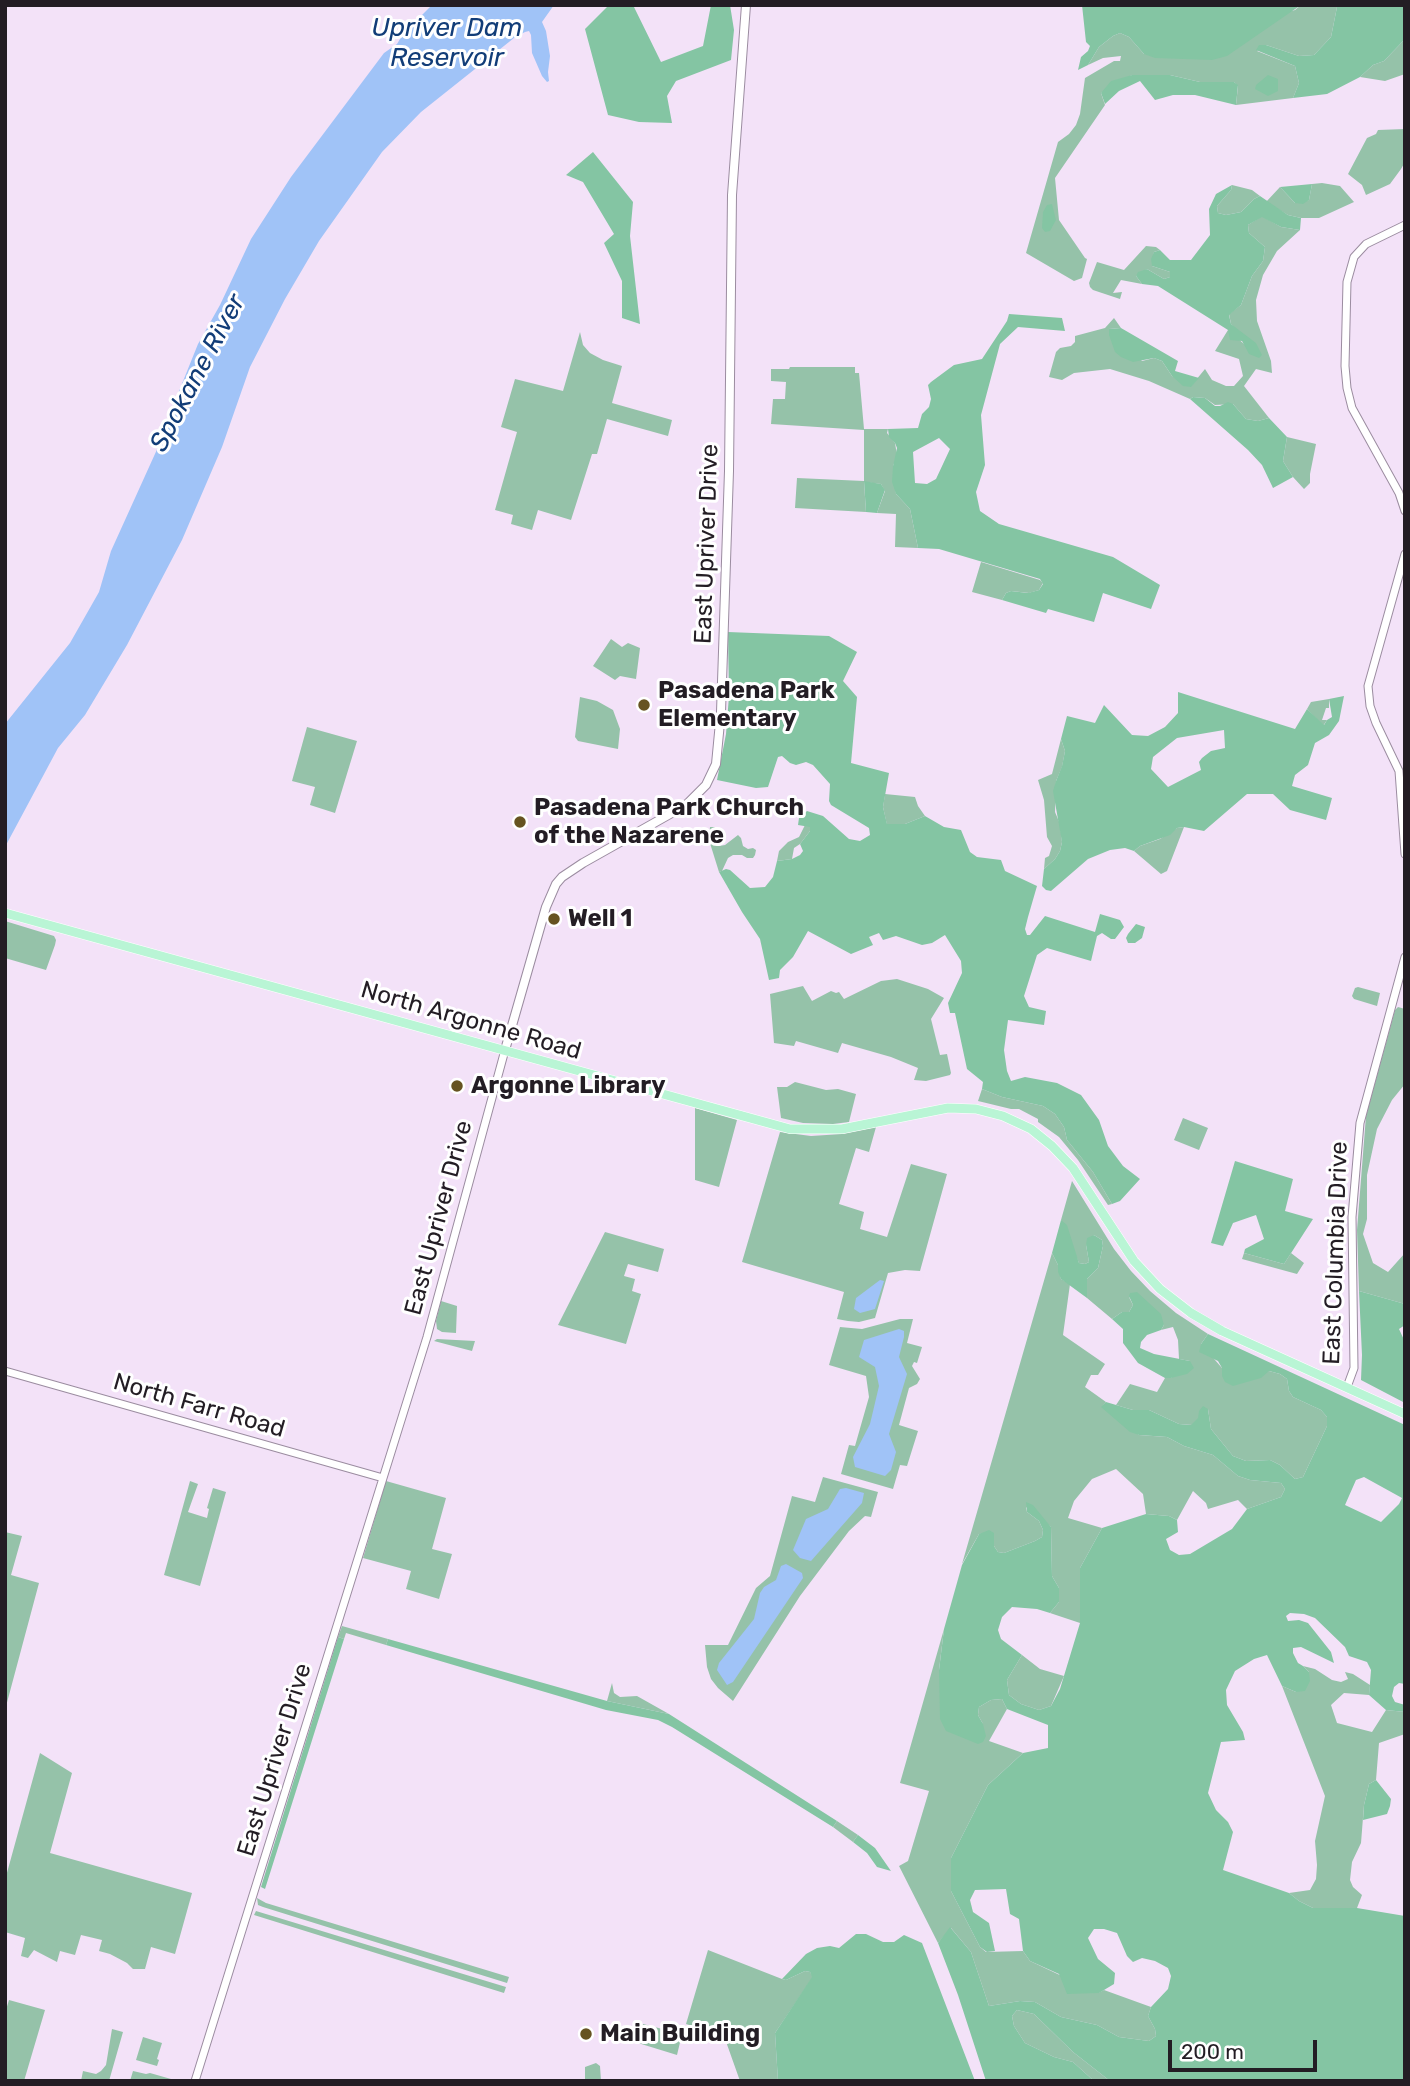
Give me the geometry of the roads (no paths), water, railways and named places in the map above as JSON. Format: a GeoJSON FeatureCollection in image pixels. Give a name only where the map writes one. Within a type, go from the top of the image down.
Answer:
{"type":"FeatureCollection","features":[{"type":"Feature","properties":{"kind":"main road","name":"East Upriver Drive"},"geometry":{"type":"LineString","coordinates":[[505,1050],[546,906],[556,884],[583,863],[686,805],[706,785],[716,764],[721,712],[729,471],[732,195],[746,5]]}},
{"type":"Feature","properties":{"kind":"main road","name":"North Argonne Road"},"geometry":{"type":"LineString","coordinates":[[5,913],[790,1129],[842,1129],[948,1108],[1003,1116],[1031,1129],[1073,1168],[1135,1261],[1160,1289],[1181,1305],[1222,1331],[1405,1414]]}},
{"type":"Feature","properties":{"kind":"street"},"geometry":{"type":"LineString","coordinates":[[1405,225],[1366,244],[1354,257],[1347,282],[1345,366],[1352,408],[1399,493],[1405,511]]}},
{"type":"Feature","properties":{"kind":"street"},"geometry":{"type":"LineString","coordinates":[[1405,554],[1368,686],[1370,706],[1376,723],[1399,771],[1405,854]]}},
{"type":"Feature","properties":{"kind":"street","name":"East Columbia Drive"},"geometry":{"type":"LineString","coordinates":[[1347,1387],[1354,1367],[1352,1216],[1360,1123],[1405,957]]}},
{"type":"Feature","properties":{"kind":"street","name":"East Upriver Drive"},"geometry":{"type":"LineString","coordinates":[[195,2081],[427,1337],[505,1050]]}},
{"type":"Feature","properties":{"kind":"street","name":"North Farr Road"},"geometry":{"type":"LineString","coordinates":[[5,1371],[383,1478]]}},
{"type":"Feature","properties":{"kind":"water"},"geometry":{"type":"Polygon","coordinates":[[[432,5],[554,5],[542,22],[550,56],[549,81],[542,76],[532,53],[531,35],[529,31],[525,32],[421,112],[382,152],[319,241],[285,299],[250,367],[222,447],[182,540],[127,645],[85,715],[58,748],[5,847],[5,724],[70,643],[99,592],[111,551],[164,434],[198,344],[251,239],[291,177],[384,53],[397,44],[403,34],[432,5]]]}},
{"type":"Feature","properties":{"kind":"water"},"geometry":{"type":"Polygon","coordinates":[[[880,1280],[884,1281],[875,1309],[860,1313],[854,1309],[856,1298],[880,1280]]]}},
{"type":"Feature","properties":{"kind":"water"},"geometry":{"type":"Polygon","coordinates":[[[899,1329],[904,1331],[904,1337],[899,1357],[907,1374],[889,1434],[896,1452],[891,1470],[885,1476],[855,1467],[853,1457],[870,1424],[879,1386],[875,1367],[859,1357],[864,1340],[899,1329]]]}},
{"type":"Feature","properties":{"kind":"water"},"geometry":{"type":"Polygon","coordinates":[[[840,1489],[864,1493],[862,1503],[811,1561],[800,1558],[793,1550],[806,1519],[828,1509],[840,1489]]]}},
{"type":"Feature","properties":{"kind":"water"},"geometry":{"type":"Polygon","coordinates":[[[786,1564],[802,1573],[803,1578],[733,1682],[727,1685],[717,1670],[719,1663],[754,1619],[764,1587],[776,1580],[781,1566],[786,1564]]]}},
{"type":"Feature","properties":{"kind":"place","name":"Pasadena Park Elementary"},"geometry":{"type":"Point","coordinates":[644,705]}},
{"type":"Feature","properties":{"kind":"place","name":"Pasadena Park Church of the Nazarene"},"geometry":{"type":"Point","coordinates":[520,822]}},
{"type":"Feature","properties":{"kind":"place","name":"Well 1"},"geometry":{"type":"Point","coordinates":[554,919]}},
{"type":"Feature","properties":{"kind":"place","name":"Argonne Library"},"geometry":{"type":"Point","coordinates":[457,1086]}},
{"type":"Feature","properties":{"kind":"place","name":"Main Building"},"geometry":{"type":"Point","coordinates":[586,2034]}},
{"type":"Feature","properties":{"kind":"water label","name":"Upriver Dam Reservoir"},"geometry":{"type":"Point","coordinates":[447,43]}},
{"type":"Feature","properties":{"kind":"water label","name":"Spokane River"},"geometry":{"type":"Point","coordinates":[198,373]}}]}
